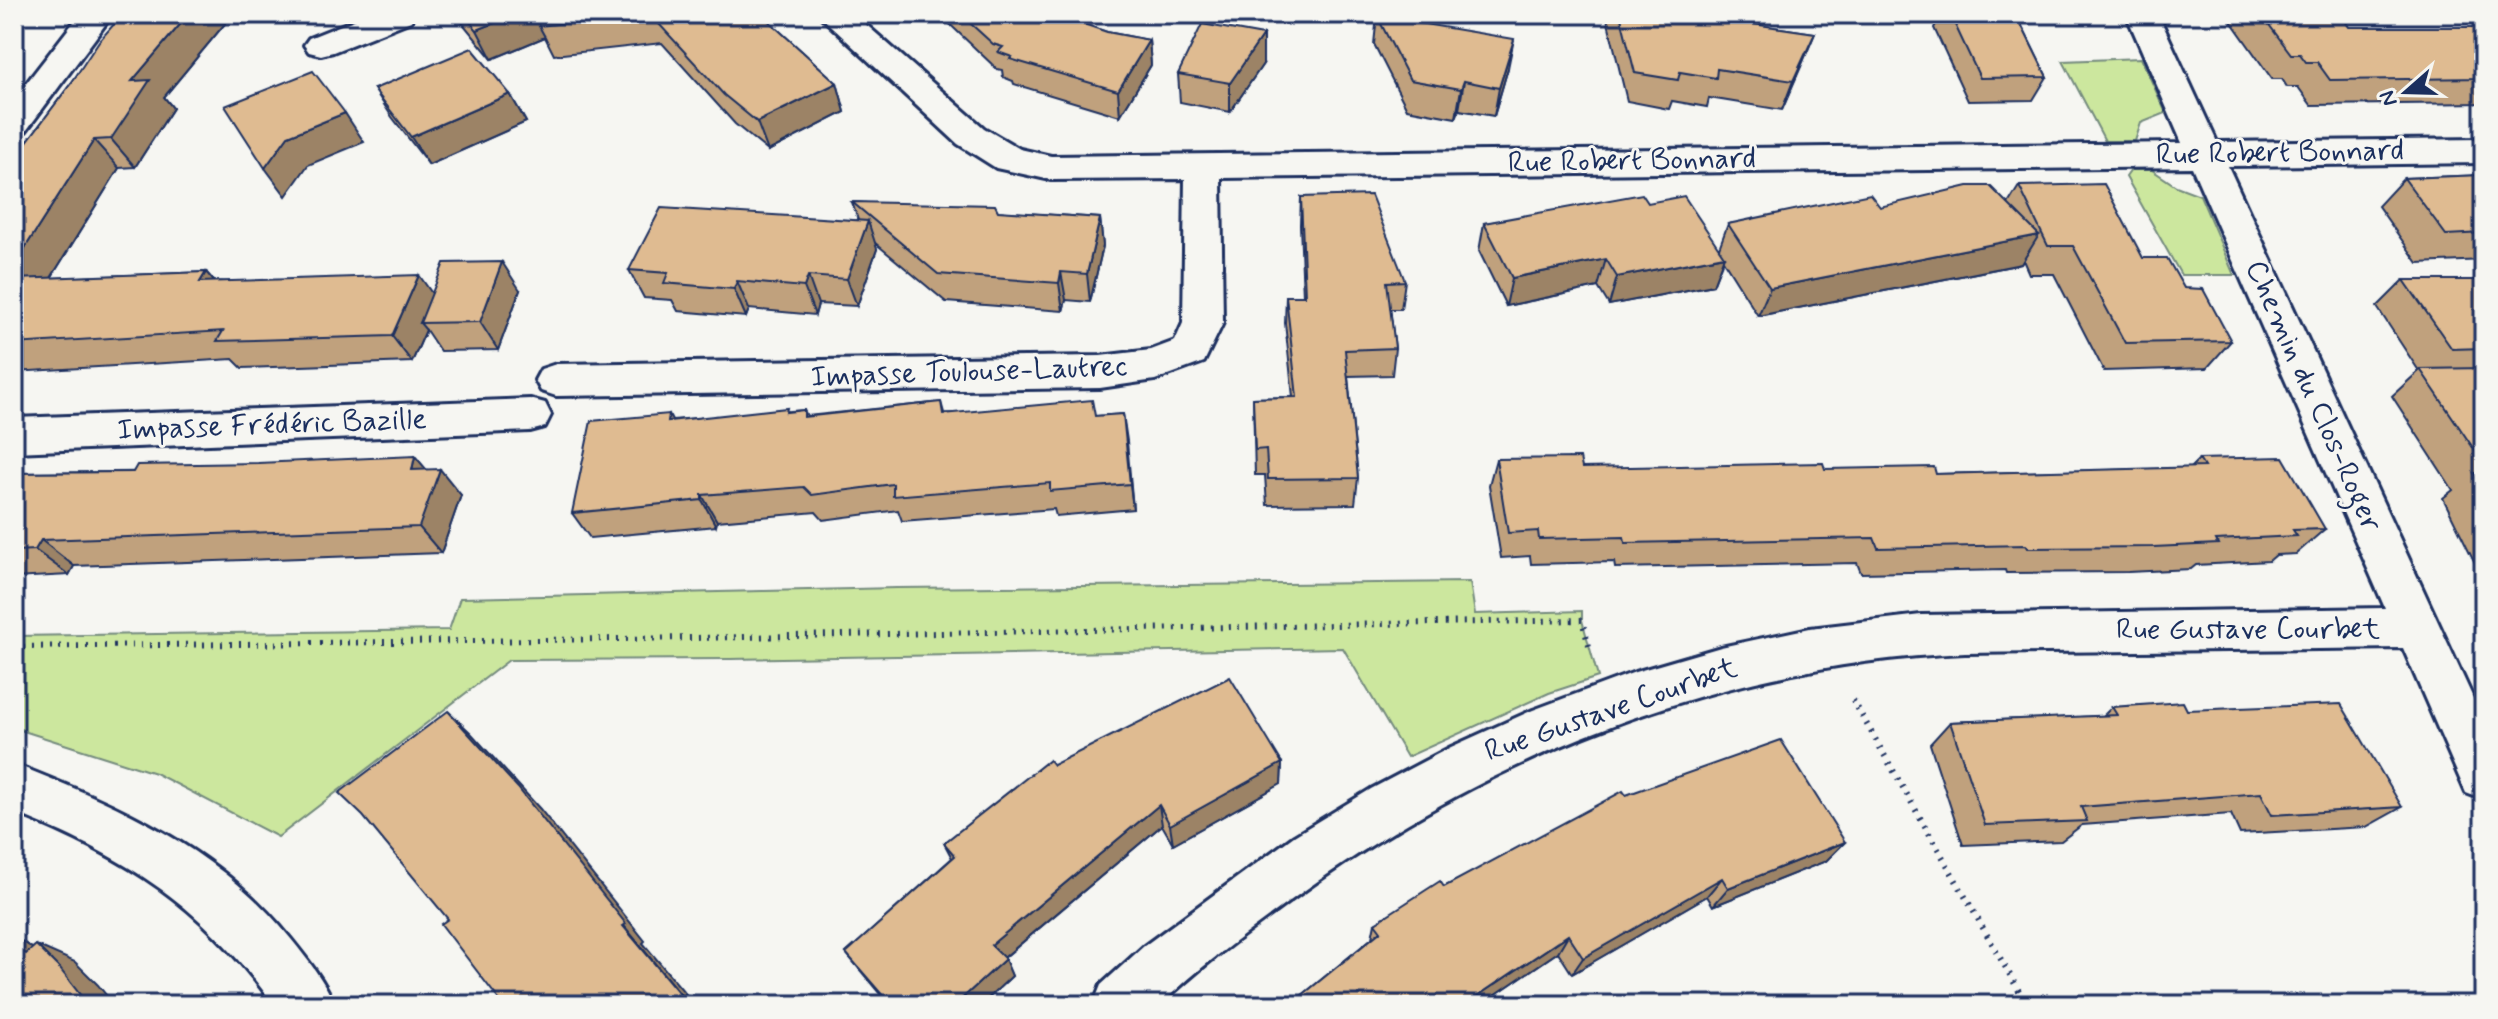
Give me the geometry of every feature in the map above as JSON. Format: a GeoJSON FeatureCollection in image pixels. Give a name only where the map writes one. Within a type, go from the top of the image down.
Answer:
{"type":"FeatureCollection","features":[{"type":"Feature","properties":{"kind":"street"},"geometry":{"type":"LineString","coordinates":[[14,123],[97,14]]}},
{"type":"Feature","properties":{"kind":"street"},"geometry":{"type":"LineString","coordinates":[[321,45],[399,14]]}},
{"type":"Feature","properties":{"kind":"street","name":"Rue Robert Bonnard"},"geometry":{"type":"LineString","coordinates":[[834,14],[971,136],[1009,159],[1051,168],[2484,151]]}},
{"type":"Feature","properties":{"kind":"street","name":"Chemin du Clos-Roger"},"geometry":{"type":"LineString","coordinates":[[2142,14],[2484,777]]}},
{"type":"Feature","properties":{"kind":"street","name":"Impasse Toulouse-Lautrec"},"geometry":{"type":"LineString","coordinates":[[556,380],[1100,372],[1173,360],[1190,351],[1203,323],[1203,166]]}},
{"type":"Feature","properties":{"kind":"street","name":"Impasse Frédéric Bazille"},"geometry":{"type":"LineString","coordinates":[[14,435],[530,415]]}},
{"type":"Feature","properties":{"kind":"street","name":"Rue Gustave Courbet"},"geometry":{"type":"LineString","coordinates":[[1121,1005],[1209,928],[1290,867],[1372,813],[1472,758],[1606,705],[1685,678],[1822,647],[1899,637],[1976,632],[2418,628]]}},
{"type":"Feature","properties":{"kind":"street"},"geometry":{"type":"LineString","coordinates":[[14,788],[79,813],[127,839],[216,898],[267,949],[307,1005]]}},
{"type":"Feature","properties":{"kind":"path"},"geometry":{"type":"LineString","coordinates":[[14,647],[724,638],[1582,620],[1606,705]]}},
{"type":"Feature","properties":{"kind":"path"},"geometry":{"type":"LineString","coordinates":[[1822,647],[2027,1005]]}},
{"type":"Feature","properties":{"kind":"green space"},"geometry":{"type":"Polygon","coordinates":[[[2141,58],[2166,113],[2141,123],[2135,141],[2105,141],[2063,61],[2141,58]]]}},
{"type":"Feature","properties":{"kind":"green space"},"geometry":{"type":"Polygon","coordinates":[[[2131,170],[2152,170],[2176,186],[2200,195],[2234,275],[2181,275],[2126,177],[2131,170]]]}},
{"type":"Feature","properties":{"kind":"green space"},"geometry":{"type":"Polygon","coordinates":[[[1470,582],[1475,614],[1582,611],[1598,677],[1549,693],[1407,757],[1343,648],[509,660],[278,837],[155,773],[14,728],[14,636],[449,630],[460,598],[897,588],[1470,582]]]}},
{"type":"Feature","properties":{"kind":"building"},"geometry":{"type":"Polygon","coordinates":[[[123,14],[189,14],[132,81],[150,80],[111,139],[94,140],[14,265],[14,159],[99,41],[123,14]]]}},
{"type":"Feature","properties":{"kind":"building"},"geometry":{"type":"Polygon","coordinates":[[[463,14],[517,14],[477,30],[463,14]]]}},
{"type":"Feature","properties":{"kind":"building"},"geometry":{"type":"Polygon","coordinates":[[[536,14],[650,14],[539,26],[536,14]]]}},
{"type":"Feature","properties":{"kind":"building"},"geometry":{"type":"Polygon","coordinates":[[[650,14],[761,14],[837,83],[757,122],[724,95],[650,14]]]}},
{"type":"Feature","properties":{"kind":"building"},"geometry":{"type":"Polygon","coordinates":[[[960,14],[1066,14],[1075,21],[1107,32],[1149,40],[1118,91],[1010,59],[1012,57],[998,52],[1003,47],[993,44],[960,14]]]}},
{"type":"Feature","properties":{"kind":"building"},"geometry":{"type":"Polygon","coordinates":[[[1620,14],[1724,14],[1726,20],[1815,33],[1793,81],[1717,69],[1716,78],[1680,72],[1678,80],[1635,73],[1620,14]]]}},
{"type":"Feature","properties":{"kind":"building"},"geometry":{"type":"Polygon","coordinates":[[[1950,14],[2016,14],[2047,77],[1980,78],[1950,14]]]}},
{"type":"Feature","properties":{"kind":"building"},"geometry":{"type":"Polygon","coordinates":[[[2261,14],[2340,14],[2349,27],[2477,27],[2484,36],[2484,78],[2330,80],[2317,62],[2306,62],[2300,54],[2291,54],[2261,14]]]}},
{"type":"Feature","properties":{"kind":"building"},"geometry":{"type":"Polygon","coordinates":[[[1377,16],[1514,39],[1499,88],[1464,81],[1461,89],[1410,80],[1377,16]]]}},
{"type":"Feature","properties":{"kind":"building"},"geometry":{"type":"Polygon","coordinates":[[[1202,24],[1263,35],[1230,83],[1178,74],[1202,24]]]}},
{"type":"Feature","properties":{"kind":"building"},"geometry":{"type":"Polygon","coordinates":[[[472,48],[510,94],[411,137],[374,89],[472,48]]]}},
{"type":"Feature","properties":{"kind":"building"},"geometry":{"type":"Polygon","coordinates":[[[313,71],[345,113],[288,136],[265,168],[225,106],[313,71]]]}},
{"type":"Feature","properties":{"kind":"building"},"geometry":{"type":"Polygon","coordinates":[[[2484,175],[2484,233],[2446,235],[2404,178],[2484,175]]]}},
{"type":"Feature","properties":{"kind":"building"},"geometry":{"type":"Polygon","coordinates":[[[2104,184],[2143,258],[2167,258],[2184,288],[2203,289],[2231,341],[2125,343],[2073,246],[2048,246],[2019,186],[2104,184]]]}},
{"type":"Feature","properties":{"kind":"building"},"geometry":{"type":"Polygon","coordinates":[[[1968,186],[1990,186],[2039,235],[1770,288],[1728,224],[1870,194],[1880,207],[1968,186]]]}},
{"type":"Feature","properties":{"kind":"building"},"geometry":{"type":"Polygon","coordinates":[[[1642,194],[1648,203],[1684,196],[1724,256],[1617,277],[1606,259],[1512,278],[1484,223],[1642,194]]]}},
{"type":"Feature","properties":{"kind":"building"},"geometry":{"type":"Polygon","coordinates":[[[1371,195],[1405,281],[1387,282],[1395,348],[1345,350],[1358,478],[1268,479],[1266,449],[1255,450],[1253,398],[1297,397],[1286,296],[1305,296],[1301,197],[1371,195]]]}},
{"type":"Feature","properties":{"kind":"building"},"geometry":{"type":"Polygon","coordinates":[[[852,202],[995,205],[998,211],[1100,218],[1087,274],[1061,272],[1059,283],[938,274],[852,202]]]}},
{"type":"Feature","properties":{"kind":"building"},"geometry":{"type":"Polygon","coordinates":[[[661,208],[868,221],[847,279],[808,276],[804,287],[737,281],[734,289],[664,283],[668,273],[629,270],[661,208]]]}},
{"type":"Feature","properties":{"kind":"building"},"geometry":{"type":"Polygon","coordinates":[[[502,262],[480,322],[420,323],[444,263],[502,262]]]}},
{"type":"Feature","properties":{"kind":"building"},"geometry":{"type":"Polygon","coordinates":[[[206,272],[200,282],[419,275],[392,336],[217,341],[223,331],[14,344],[14,279],[206,272]]]}},
{"type":"Feature","properties":{"kind":"building"},"geometry":{"type":"Polygon","coordinates":[[[2404,280],[2484,280],[2484,348],[2452,349],[2404,280]]]}},
{"type":"Feature","properties":{"kind":"building"},"geometry":{"type":"Polygon","coordinates":[[[2484,368],[2484,464],[2420,369],[2484,368]]]}},
{"type":"Feature","properties":{"kind":"building"},"geometry":{"type":"Polygon","coordinates":[[[1092,400],[1095,416],[1123,414],[1130,484],[1050,491],[1050,483],[893,496],[893,484],[812,495],[804,487],[702,495],[702,500],[572,513],[591,421],[669,414],[668,421],[787,408],[786,412],[804,410],[804,417],[941,402],[943,414],[1092,400]]]}},
{"type":"Feature","properties":{"kind":"building"},"geometry":{"type":"Polygon","coordinates":[[[415,456],[412,470],[440,469],[419,527],[41,540],[35,550],[14,551],[14,473],[133,472],[137,465],[415,456]]]}},
{"type":"Feature","properties":{"kind":"building"},"geometry":{"type":"Polygon","coordinates":[[[2283,457],[2325,529],[2293,530],[2297,536],[2216,540],[2218,544],[2028,548],[2026,545],[1878,548],[1874,538],[1625,543],[1624,537],[1539,539],[1538,531],[1508,533],[1496,459],[1580,458],[1582,468],[1823,463],[1825,469],[1934,467],[1936,474],[2204,467],[2199,459],[2283,457]]]}},
{"type":"Feature","properties":{"kind":"building"},"geometry":{"type":"Polygon","coordinates":[[[2474,473],[2484,473],[2484,492],[2474,473]]]}},
{"type":"Feature","properties":{"kind":"building"},"geometry":{"type":"Polygon","coordinates":[[[1230,677],[1282,763],[1170,825],[1159,805],[991,945],[1005,959],[955,1005],[891,1005],[846,953],[955,856],[944,843],[1049,760],[1053,765],[1230,677]]]}},
{"type":"Feature","properties":{"kind":"building"},"geometry":{"type":"Polygon","coordinates":[[[2183,702],[2187,710],[2341,704],[2402,807],[2272,815],[2261,793],[2081,807],[2087,821],[1985,825],[1950,722],[2117,715],[2112,707],[2183,702]]]}},
{"type":"Feature","properties":{"kind":"building"},"geometry":{"type":"Polygon","coordinates":[[[448,711],[518,788],[626,924],[623,926],[689,1005],[503,1005],[441,924],[448,919],[363,816],[339,793],[448,711]]]}},
{"type":"Feature","properties":{"kind":"building"},"geometry":{"type":"Polygon","coordinates":[[[1781,740],[1845,842],[1728,888],[1722,878],[1583,958],[1568,935],[1464,1005],[1299,1005],[1295,1001],[1381,931],[1375,923],[1440,881],[1444,887],[1623,791],[1626,795],[1781,740]]]}},
{"type":"Feature","properties":{"kind":"building"},"geometry":{"type":"Polygon","coordinates":[[[36,945],[60,969],[88,1005],[14,1005],[14,946],[26,954],[36,945]]]}}]}
